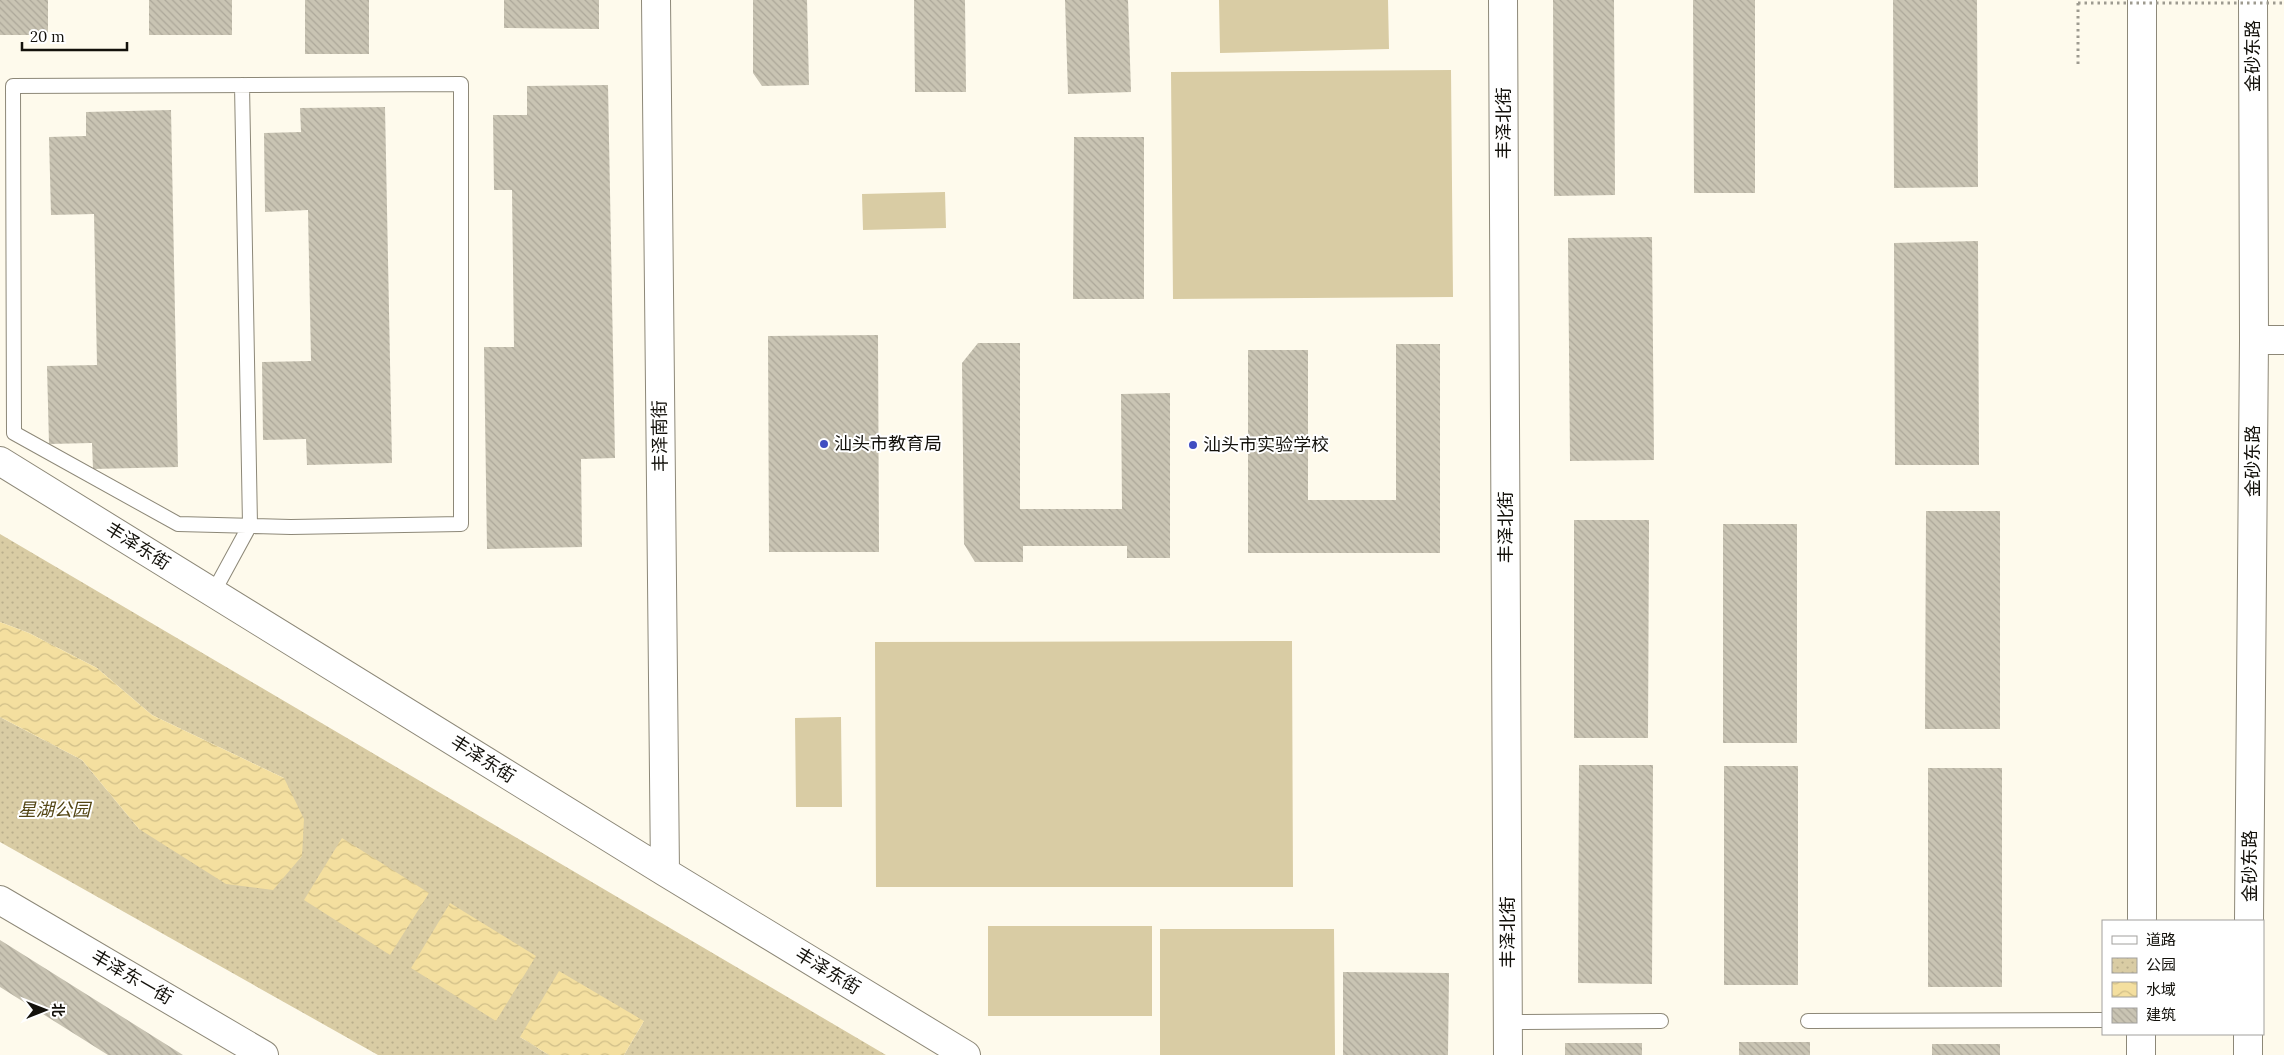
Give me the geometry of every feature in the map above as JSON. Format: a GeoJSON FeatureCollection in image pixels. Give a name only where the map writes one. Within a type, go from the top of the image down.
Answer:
{"type":"FeatureCollection","features":[{"type":"Feature","properties":{"kind":"street","name":"丰泽南街"},"geometry":{"type":"LineString","coordinates":[[656,0],[664,872]]}},
{"type":"Feature","properties":{"kind":"street","name":"丰泽北街"},"geometry":{"type":"LineString","coordinates":[[1503,0],[1508,1055]]}},
{"type":"Feature","properties":{"kind":"street"},"geometry":{"type":"LineString","coordinates":[[2142,0],[2142,920]]}},
{"type":"Feature","properties":{"kind":"street","name":"金砂东路"},"geometry":{"type":"LineString","coordinates":[[2249,920],[2254,340],[2253,0]]}},
{"type":"Feature","properties":{"kind":"street"},"geometry":{"type":"LineString","coordinates":[[2254,340],[2284,340]]}},
{"type":"Feature","properties":{"kind":"street","name":"丰泽东街"},"geometry":{"type":"LineString","coordinates":[[0,461],[664,872],[966,1055]]}},
{"type":"Feature","properties":{"kind":"street","name":"丰泽东一街"},"geometry":{"type":"LineString","coordinates":[[0,900],[264,1055]]}},
{"type":"Feature","properties":{"kind":"street"},"geometry":{"type":"LineString","coordinates":[[2142,1035],[2142,1055]]}},
{"type":"Feature","properties":{"kind":"street"},"geometry":{"type":"LineString","coordinates":[[2248,1035],[2248,1055]]}},
{"type":"Feature","properties":{"kind":"lane"},"geometry":{"type":"LineString","coordinates":[[461,84],[461,524],[250,525],[178,524],[14,433],[13,86],[461,84]]}},
{"type":"Feature","properties":{"kind":"lane"},"geometry":{"type":"LineString","coordinates":[[213,593],[250,525],[242,85]]}},
{"type":"Feature","properties":{"kind":"lane"},"geometry":{"type":"LineString","coordinates":[[1808,1021],[2102,1020]]}},
{"type":"Feature","properties":{"kind":"lane"},"geometry":{"type":"LineString","coordinates":[[1508,1022],[1661,1021]]}},
{"type":"Feature","properties":{"kind":"path"},"geometry":{"type":"LineString","coordinates":[[2078,64],[2078,3],[2284,3]]}},
{"type":"Feature","properties":{"kind":"green space"},"geometry":{"type":"Polygon","coordinates":[[[1219,0],[1388,0],[1389,49],[1220,53],[1219,0]]]}},
{"type":"Feature","properties":{"kind":"green space"},"geometry":{"type":"Polygon","coordinates":[[[1451,70],[1453,297],[1173,299],[1171,72],[1451,70]]]}},
{"type":"Feature","properties":{"kind":"green space"},"geometry":{"type":"Polygon","coordinates":[[[945,192],[946,228],[863,230],[862,194],[945,192]]]}},
{"type":"Feature","properties":{"kind":"green space","name":"星湖公园"},"geometry":{"type":"Polygon","coordinates":[[[0,534],[886,1055],[624,1055],[644,1021],[520,1037],[549,1055],[378,1055],[0,842],[0,717],[82,760],[139,829],[284,778],[152,715],[97,668],[29,633],[0,622],[0,534]]]}},
{"type":"Feature","properties":{"kind":"green space"},"geometry":{"type":"Polygon","coordinates":[[[1292,641],[1293,887],[876,887],[875,642],[1292,641]]]}},
{"type":"Feature","properties":{"kind":"green space"},"geometry":{"type":"Polygon","coordinates":[[[841,717],[842,807],[796,807],[795,718],[841,717]]]}},
{"type":"Feature","properties":{"kind":"green space"},"geometry":{"type":"Polygon","coordinates":[[[988,926],[1152,926],[1152,1016],[988,1016],[988,926]]]}},
{"type":"Feature","properties":{"kind":"green space"},"geometry":{"type":"Polygon","coordinates":[[[1160,929],[1334,929],[1335,1055],[1160,1055],[1160,929]]]}},
{"type":"Feature","properties":{"kind":"water"},"geometry":{"type":"Polygon","coordinates":[[[0,622],[29,633],[97,668],[152,715],[284,778],[304,819],[302,856],[273,890],[226,884],[139,829],[82,760],[0,717],[0,622]]]}},
{"type":"Feature","properties":{"kind":"water"},"geometry":{"type":"Polygon","coordinates":[[[342,838],[429,893],[390,955],[304,900],[342,838]]]}},
{"type":"Feature","properties":{"kind":"water"},"geometry":{"type":"Polygon","coordinates":[[[450,903],[536,956],[496,1021],[411,968],[450,903]]]}},
{"type":"Feature","properties":{"kind":"water"},"geometry":{"type":"Polygon","coordinates":[[[559,971],[644,1021],[624,1055],[549,1055],[520,1037],[559,971]]]}},
{"type":"Feature","properties":{"kind":"building"},"geometry":{"type":"Polygon","coordinates":[[[0,0],[48,0],[48,35],[0,35],[0,0]]]}},
{"type":"Feature","properties":{"kind":"building"},"geometry":{"type":"Polygon","coordinates":[[[149,0],[232,0],[232,35],[149,35],[149,0]]]}},
{"type":"Feature","properties":{"kind":"building"},"geometry":{"type":"Polygon","coordinates":[[[305,0],[369,0],[369,54],[305,54],[305,0]]]}},
{"type":"Feature","properties":{"kind":"building"},"geometry":{"type":"Polygon","coordinates":[[[504,0],[599,0],[599,29],[504,28],[504,0]]]}},
{"type":"Feature","properties":{"kind":"building"},"geometry":{"type":"Polygon","coordinates":[[[753,0],[807,0],[809,85],[762,86],[753,73],[753,0]]]}},
{"type":"Feature","properties":{"kind":"building"},"geometry":{"type":"Polygon","coordinates":[[[914,0],[965,0],[966,92],[915,92],[914,0]]]}},
{"type":"Feature","properties":{"kind":"building"},"geometry":{"type":"Polygon","coordinates":[[[1065,0],[1128,0],[1131,92],[1068,94],[1065,0]]]}},
{"type":"Feature","properties":{"kind":"building"},"geometry":{"type":"Polygon","coordinates":[[[1553,0],[1614,0],[1615,195],[1554,196],[1553,0]]]}},
{"type":"Feature","properties":{"kind":"building"},"geometry":{"type":"Polygon","coordinates":[[[1693,0],[1755,0],[1755,193],[1694,193],[1693,0]]]}},
{"type":"Feature","properties":{"kind":"building"},"geometry":{"type":"Polygon","coordinates":[[[1893,0],[1977,0],[1978,187],[1894,188],[1893,0]]]}},
{"type":"Feature","properties":{"kind":"building"},"geometry":{"type":"Polygon","coordinates":[[[608,85],[615,458],[581,459],[582,547],[487,549],[484,347],[514,347],[512,190],[494,190],[493,115],[527,115],[527,86],[608,85]]]}},
{"type":"Feature","properties":{"kind":"building"},"geometry":{"type":"Polygon","coordinates":[[[385,107],[392,463],[307,465],[306,439],[263,440],[262,362],[311,361],[308,210],[265,212],[264,133],[301,132],[300,108],[385,107]]]}},
{"type":"Feature","properties":{"kind":"building"},"geometry":{"type":"Polygon","coordinates":[[[171,110],[178,467],[93,469],[92,443],[49,444],[47,366],[97,365],[94,214],[51,215],[49,137],[86,136],[86,112],[171,110]]]}},
{"type":"Feature","properties":{"kind":"building"},"geometry":{"type":"Polygon","coordinates":[[[1074,137],[1144,137],[1144,299],[1073,299],[1074,137]]]}},
{"type":"Feature","properties":{"kind":"building"},"geometry":{"type":"Polygon","coordinates":[[[1652,237],[1654,460],[1570,461],[1568,238],[1652,237]]]}},
{"type":"Feature","properties":{"kind":"building"},"geometry":{"type":"Polygon","coordinates":[[[1978,241],[1979,465],[1895,465],[1894,243],[1978,241]]]}},
{"type":"Feature","properties":{"kind":"building","name":"汕头市教育局"},"geometry":{"type":"Polygon","coordinates":[[[878,335],[879,552],[769,552],[768,336],[878,335]]]}},
{"type":"Feature","properties":{"kind":"building"},"geometry":{"type":"Polygon","coordinates":[[[978,343],[1020,343],[1020,509],[1122,509],[1121,394],[1170,393],[1170,558],[1127,558],[1127,546],[1023,546],[1023,562],[975,562],[964,544],[962,363],[978,343]]]}},
{"type":"Feature","properties":{"kind":"building"},"geometry":{"type":"Polygon","coordinates":[[[1396,344],[1440,344],[1440,553],[1248,553],[1248,350],[1308,350],[1308,500],[1396,500],[1396,344]]]}},
{"type":"Feature","properties":{"kind":"building"},"geometry":{"type":"Polygon","coordinates":[[[1926,511],[2000,511],[2000,729],[1925,729],[1926,511]]]}},
{"type":"Feature","properties":{"kind":"building"},"geometry":{"type":"Polygon","coordinates":[[[1574,520],[1649,520],[1648,738],[1574,738],[1574,520]]]}},
{"type":"Feature","properties":{"kind":"building"},"geometry":{"type":"Polygon","coordinates":[[[1723,524],[1797,524],[1797,743],[1723,743],[1723,524]]]}},
{"type":"Feature","properties":{"kind":"building"},"geometry":{"type":"Polygon","coordinates":[[[1579,765],[1653,765],[1652,984],[1578,983],[1579,765]]]}},
{"type":"Feature","properties":{"kind":"building"},"geometry":{"type":"Polygon","coordinates":[[[1724,766],[1798,766],[1798,985],[1724,985],[1724,766]]]}},
{"type":"Feature","properties":{"kind":"building"},"geometry":{"type":"Polygon","coordinates":[[[1928,768],[2002,768],[2002,987],[1928,987],[1928,768]]]}},
{"type":"Feature","properties":{"kind":"building"},"geometry":{"type":"Polygon","coordinates":[[[0,940],[183,1055],[108,1055],[0,987],[0,940]]]}},
{"type":"Feature","properties":{"kind":"building"},"geometry":{"type":"Polygon","coordinates":[[[1343,972],[1449,973],[1448,1055],[1343,1055],[1343,972]]]}},
{"type":"Feature","properties":{"kind":"building"},"geometry":{"type":"Polygon","coordinates":[[[1739,1042],[1810,1042],[1810,1055],[1739,1055],[1739,1042]]]}},
{"type":"Feature","properties":{"kind":"building"},"geometry":{"type":"Polygon","coordinates":[[[1565,1043],[1642,1043],[1642,1055],[1565,1055],[1565,1043]]]}},
{"type":"Feature","properties":{"kind":"building"},"geometry":{"type":"Polygon","coordinates":[[[1932,1044],[2000,1044],[2000,1055],[1932,1055],[1932,1044]]]}},
{"type":"Feature","properties":{"kind":"place","name":"汕头市教育局"},"geometry":{"type":"Point","coordinates":[824,444]}},
{"type":"Feature","properties":{"kind":"place","name":"汕头市实验学校"},"geometry":{"type":"Point","coordinates":[1193,445]}}]}
